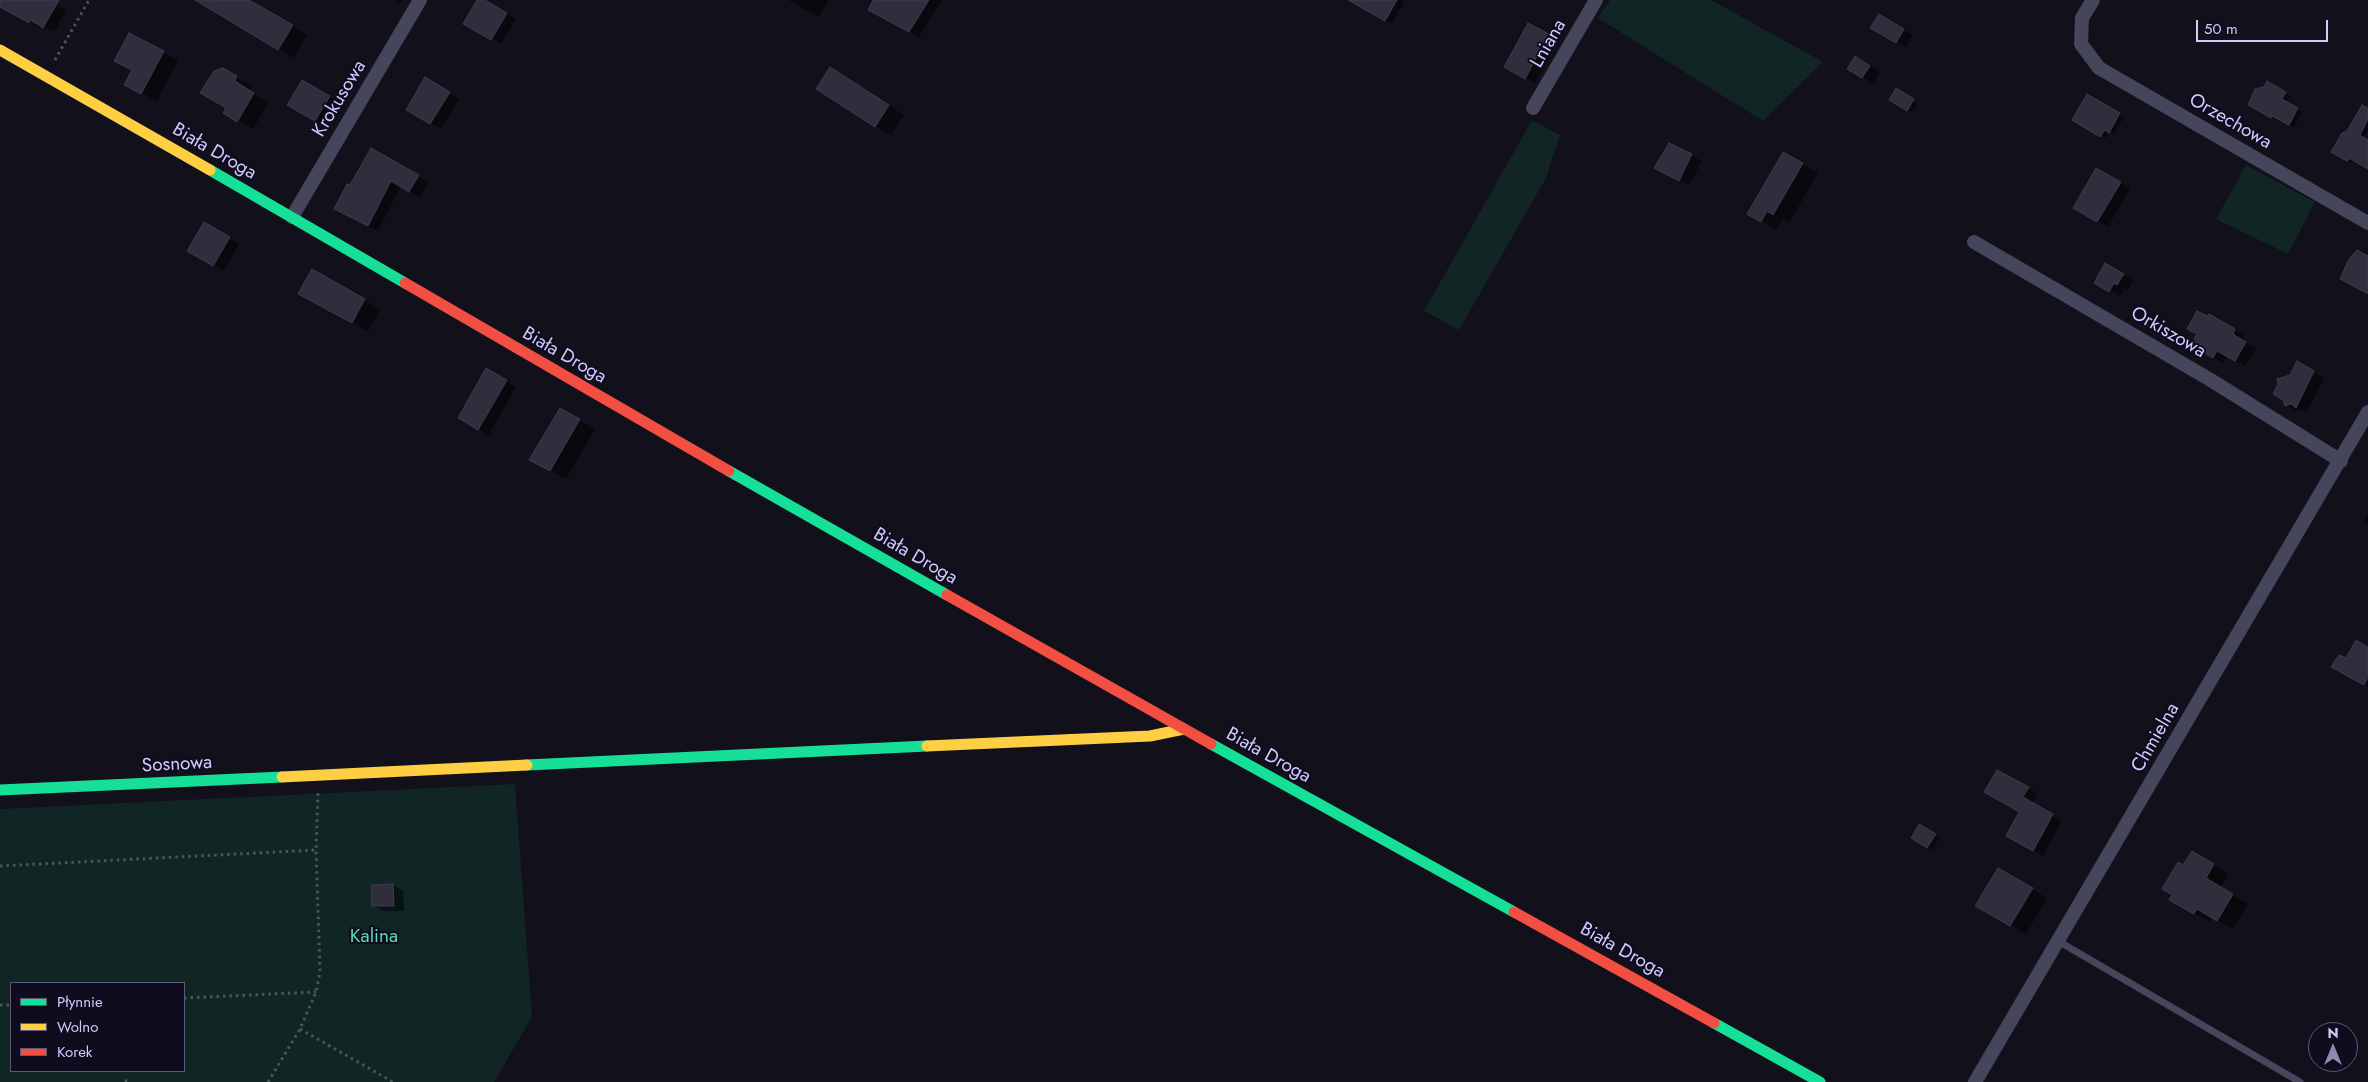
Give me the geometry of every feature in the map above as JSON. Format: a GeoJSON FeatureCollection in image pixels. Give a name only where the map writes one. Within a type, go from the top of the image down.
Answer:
{"type":"FeatureCollection","features":[{"type":"Feature","properties":{"kind":"street","name":"Krokusowa"},"geometry":{"type":"LineString","coordinates":[[292,217],[420,0]]}},
{"type":"Feature","properties":{"kind":"street","name":"Lniana"},"geometry":{"type":"LineString","coordinates":[[1533,108],[1596,0]]}},
{"type":"Feature","properties":{"kind":"street","name":"Orzechowa"},"geometry":{"type":"LineString","coordinates":[[2093,0],[2082,18],[2081,44],[2099,68],[2368,223]]}},
{"type":"Feature","properties":{"kind":"street","name":"Biała Droga"},"geometry":{"type":"LineString","coordinates":[[0,50],[292,217],[706,458],[1184,729],[1820,1082]]}},
{"type":"Feature","properties":{"kind":"street","name":"Orkiszowa"},"geometry":{"type":"LineString","coordinates":[[1974,242],[2210,378],[2341,461]]}},
{"type":"Feature","properties":{"kind":"street","name":"Chmielna"},"geometry":{"type":"LineString","coordinates":[[1975,1082],[2341,461],[2368,412]]}},
{"type":"Feature","properties":{"kind":"street","name":"Sosnowa"},"geometry":{"type":"LineString","coordinates":[[0,790],[1150,736],[1184,729]]}},
{"type":"Feature","properties":{"kind":"lane"},"geometry":{"type":"LineString","coordinates":[[2058,941],[2300,1082]]}},
{"type":"Feature","properties":{"kind":"path"},"geometry":{"type":"LineString","coordinates":[[46,77],[89,0]]}},
{"type":"Feature","properties":{"kind":"path"},"geometry":{"type":"LineString","coordinates":[[268,1082],[300,1029],[316,992],[320,972],[316,850],[319,776]]}},
{"type":"Feature","properties":{"kind":"path"},"geometry":{"type":"LineString","coordinates":[[0,866],[316,850]]}},
{"type":"Feature","properties":{"kind":"path"},"geometry":{"type":"LineString","coordinates":[[185,998],[316,992]]}},
{"type":"Feature","properties":{"kind":"path"},"geometry":{"type":"LineString","coordinates":[[300,1029],[393,1082]]}},
{"type":"Feature","properties":{"kind":"green space"},"geometry":{"type":"Polygon","coordinates":[[[1610,0],[1711,0],[1823,62],[1763,121],[1598,18],[1610,0]]]}},
{"type":"Feature","properties":{"kind":"green space"},"geometry":{"type":"Polygon","coordinates":[[[1532,120],[1560,135],[1546,178],[1459,330],[1424,311],[1532,120]]]}},
{"type":"Feature","properties":{"kind":"green space"},"geometry":{"type":"Polygon","coordinates":[[[2246,165],[2315,202],[2288,254],[2216,219],[2246,165]]]}},
{"type":"Feature","properties":{"kind":"green space","name":"Kalina"},"geometry":{"type":"Polygon","coordinates":[[[515,784],[532,1017],[494,1082],[0,1082],[0,809],[515,784]]]}},
{"type":"Feature","properties":{"kind":"building"},"geometry":{"type":"Polygon","coordinates":[[[0,0],[59,0],[43,28],[30,20],[29,23],[0,7],[0,0]]]}},
{"type":"Feature","properties":{"kind":"building"},"geometry":{"type":"Polygon","coordinates":[[[195,0],[249,0],[293,25],[278,50],[195,0]]]}},
{"type":"Feature","properties":{"kind":"building"},"geometry":{"type":"Polygon","coordinates":[[[477,0],[485,0],[507,13],[491,40],[463,24],[477,0]]]}},
{"type":"Feature","properties":{"kind":"building"},"geometry":{"type":"Polygon","coordinates":[[[873,0],[929,0],[909,32],[868,10],[873,0]]]}},
{"type":"Feature","properties":{"kind":"building"},"geometry":{"type":"Polygon","coordinates":[[[1348,0],[1397,0],[1385,21],[1348,0]]]}},
{"type":"Feature","properties":{"kind":"building"},"geometry":{"type":"Polygon","coordinates":[[[1879,14],[1904,29],[1896,43],[1870,28],[1879,14]]]}},
{"type":"Feature","properties":{"kind":"building"},"geometry":{"type":"Polygon","coordinates":[[[1528,23],[1549,34],[1525,79],[1504,67],[1528,23]]]}},
{"type":"Feature","properties":{"kind":"building"},"geometry":{"type":"Polygon","coordinates":[[[129,33],[164,51],[141,94],[124,85],[132,70],[114,61],[129,33]]]}},
{"type":"Feature","properties":{"kind":"building"},"geometry":{"type":"Polygon","coordinates":[[[1855,56],[1870,66],[1862,78],[1847,69],[1855,56]]]}},
{"type":"Feature","properties":{"kind":"building"},"geometry":{"type":"Polygon","coordinates":[[[830,67],[889,105],[875,127],[816,89],[830,67]]]}},
{"type":"Feature","properties":{"kind":"building"},"geometry":{"type":"Polygon","coordinates":[[[223,68],[237,76],[235,81],[254,93],[237,122],[223,113],[226,108],[200,93],[214,71],[223,68]]]}},
{"type":"Feature","properties":{"kind":"building"},"geometry":{"type":"Polygon","coordinates":[[[425,77],[450,92],[430,124],[406,110],[425,77]]]}},
{"type":"Feature","properties":{"kind":"building"},"geometry":{"type":"Polygon","coordinates":[[[302,80],[330,96],[315,121],[287,105],[302,80]]]}},
{"type":"Feature","properties":{"kind":"building"},"geometry":{"type":"Polygon","coordinates":[[[2267,81],[2286,92],[2282,99],[2298,108],[2289,125],[2272,116],[2271,118],[2248,105],[2255,89],[2264,87],[2267,81]]]}},
{"type":"Feature","properties":{"kind":"building"},"geometry":{"type":"Polygon","coordinates":[[[1896,88],[1914,99],[1907,111],[1889,100],[1896,88]]]}},
{"type":"Feature","properties":{"kind":"building"},"geometry":{"type":"Polygon","coordinates":[[[2087,94],[2120,113],[2109,133],[2105,130],[2100,137],[2072,120],[2087,94]]]}},
{"type":"Feature","properties":{"kind":"building"},"geometry":{"type":"Polygon","coordinates":[[[2362,105],[2368,108],[2368,119],[2360,135],[2368,140],[2368,169],[2349,158],[2347,161],[2331,152],[2342,133],[2347,131],[2362,105]]]}},
{"type":"Feature","properties":{"kind":"building"},"geometry":{"type":"Polygon","coordinates":[[[1669,143],[1692,154],[1679,181],[1654,168],[1669,143]]]}},
{"type":"Feature","properties":{"kind":"building"},"geometry":{"type":"Polygon","coordinates":[[[371,148],[419,175],[409,192],[391,181],[368,226],[334,209],[347,184],[350,185],[371,148]]]}},
{"type":"Feature","properties":{"kind":"building"},"geometry":{"type":"Polygon","coordinates":[[[1783,152],[1803,163],[1773,215],[1767,211],[1761,222],[1747,214],[1783,152]]]}},
{"type":"Feature","properties":{"kind":"building"},"geometry":{"type":"Polygon","coordinates":[[[2096,168],[2121,182],[2097,222],[2073,208],[2096,168]]]}},
{"type":"Feature","properties":{"kind":"building"},"geometry":{"type":"Polygon","coordinates":[[[204,222],[230,237],[213,266],[187,251],[204,222]]]}},
{"type":"Feature","properties":{"kind":"building"},"geometry":{"type":"Polygon","coordinates":[[[2357,250],[2368,256],[2368,294],[2340,279],[2349,259],[2357,250]]]}},
{"type":"Feature","properties":{"kind":"building"},"geometry":{"type":"Polygon","coordinates":[[[2105,263],[2124,274],[2117,285],[2114,283],[2109,292],[2094,283],[2105,263]]]}},
{"type":"Feature","properties":{"kind":"building"},"geometry":{"type":"Polygon","coordinates":[[[312,269],[365,299],[352,323],[298,294],[312,269]]]}},
{"type":"Feature","properties":{"kind":"building"},"geometry":{"type":"Polygon","coordinates":[[[2197,311],[2207,316],[2209,314],[2235,329],[2233,334],[2246,342],[2235,361],[2217,351],[2213,358],[2191,345],[2197,334],[2187,329],[2197,311]]]}},
{"type":"Feature","properties":{"kind":"building"},"geometry":{"type":"Polygon","coordinates":[[[2297,361],[2314,371],[2296,408],[2291,404],[2285,406],[2283,400],[2273,394],[2278,384],[2277,379],[2290,375],[2297,361]]]}},
{"type":"Feature","properties":{"kind":"building"},"geometry":{"type":"Polygon","coordinates":[[[486,368],[507,380],[478,430],[458,418],[486,368]]]}},
{"type":"Feature","properties":{"kind":"building"},"geometry":{"type":"Polygon","coordinates":[[[560,408],[580,419],[550,471],[529,460],[560,408]]]}},
{"type":"Feature","properties":{"kind":"building"},"geometry":{"type":"Polygon","coordinates":[[[2356,640],[2368,647],[2368,677],[2364,685],[2331,667],[2339,655],[2346,658],[2356,640]]]}},
{"type":"Feature","properties":{"kind":"building"},"geometry":{"type":"Polygon","coordinates":[[[1997,770],[2029,787],[2023,797],[2053,814],[2033,851],[2006,836],[2019,812],[1984,792],[1997,770]]]}},
{"type":"Feature","properties":{"kind":"building"},"geometry":{"type":"Polygon","coordinates":[[[1919,824],[1936,834],[1927,848],[1911,838],[1919,824]]]}},
{"type":"Feature","properties":{"kind":"building"},"geometry":{"type":"Polygon","coordinates":[[[2192,851],[2214,864],[2206,878],[2233,894],[2217,921],[2197,909],[2194,914],[2169,900],[2172,895],[2162,889],[2178,862],[2183,865],[2192,851]]]}},
{"type":"Feature","properties":{"kind":"building"},"geometry":{"type":"Polygon","coordinates":[[[1998,868],[2033,888],[2010,926],[1975,906],[1998,868]]]}},
{"type":"Feature","properties":{"kind":"building"},"geometry":{"type":"Polygon","coordinates":[[[393,884],[394,906],[372,906],[371,885],[393,884]]]}},
{"type":"Feature","properties":{"kind":"traffic: fast"},"geometry":{"type":"LineString","coordinates":[[210,170],[405,283]]}},
{"type":"Feature","properties":{"kind":"traffic: fast"},"geometry":{"type":"LineString","coordinates":[[729,471],[947,595]]}},
{"type":"Feature","properties":{"kind":"traffic: fast"},"geometry":{"type":"LineString","coordinates":[[1211,744],[1514,912]]}},
{"type":"Feature","properties":{"kind":"traffic: fast"},"geometry":{"type":"LineString","coordinates":[[527,765],[927,746]]}},
{"type":"Feature","properties":{"kind":"traffic: fast"},"geometry":{"type":"LineString","coordinates":[[0,790],[282,777]]}},
{"type":"Feature","properties":{"kind":"traffic: fast"},"geometry":{"type":"LineString","coordinates":[[1714,1023],[1820,1082]]}},
{"type":"Feature","properties":{"kind":"traffic: slow"},"geometry":{"type":"LineString","coordinates":[[0,50],[210,170]]}},
{"type":"Feature","properties":{"kind":"traffic: slow"},"geometry":{"type":"LineString","coordinates":[[927,746],[1150,736],[1184,729]]}},
{"type":"Feature","properties":{"kind":"traffic: slow"},"geometry":{"type":"LineString","coordinates":[[282,777],[527,765]]}},
{"type":"Feature","properties":{"kind":"traffic: jam"},"geometry":{"type":"LineString","coordinates":[[405,283],[729,471]]}},
{"type":"Feature","properties":{"kind":"traffic: jam"},"geometry":{"type":"LineString","coordinates":[[947,595],[1211,744]]}},
{"type":"Feature","properties":{"kind":"traffic: jam"},"geometry":{"type":"LineString","coordinates":[[1514,912],[1714,1023]]}}]}
